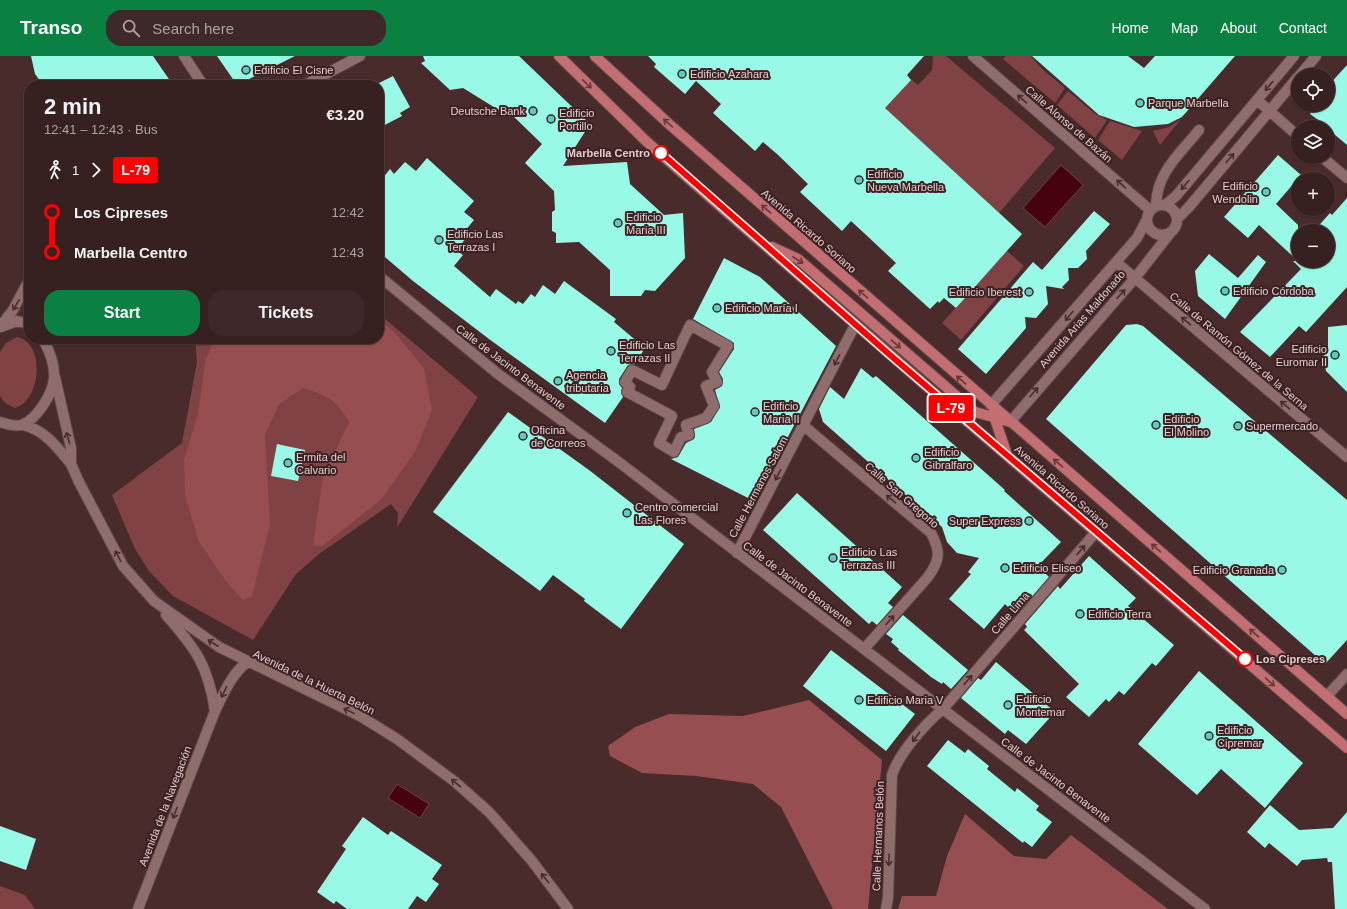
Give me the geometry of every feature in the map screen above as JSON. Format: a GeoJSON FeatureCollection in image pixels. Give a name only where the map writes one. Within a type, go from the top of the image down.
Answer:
{"type":"FeatureCollection","features":[{"type":"Feature","properties":{"kind":"main road","name":"Avenida Ricardo Soriano"},"geometry":{"type":"LineString","coordinates":[[560,56],[646,140],[855,325],[1347,748]]}},
{"type":"Feature","properties":{"kind":"main road","name":"Avenida Ricardo Soriano"},"geometry":{"type":"LineString","coordinates":[[595,56],[669,124],[991,406],[1347,714]]}},
{"type":"Feature","properties":{"kind":"main road","name":"Avenida Ricardo Soriano"},"geometry":{"type":"LineString","coordinates":[[762,243],[798,259],[975,412],[1010,422]]}},
{"type":"Feature","properties":{"kind":"main road"},"geometry":{"type":"LineString","coordinates":[[991,406],[1007,455]]}},
{"type":"Feature","properties":{"kind":"street"},"geometry":{"type":"LineString","coordinates":[[184,56],[200,80]]}},
{"type":"Feature","properties":{"kind":"street"},"geometry":{"type":"LineString","coordinates":[[314,80],[360,56]]}},
{"type":"Feature","properties":{"kind":"street","name":"Calle Alonso de Bazán"},"geometry":{"type":"LineString","coordinates":[[973,56],[1157,206]]}},
{"type":"Feature","properties":{"kind":"street"},"geometry":{"type":"LineString","coordinates":[[1291,85],[1189,207],[1177,219],[1171,232],[1162,235],[1153,233],[1146,221],[1157,206],[1176,196],[1294,56]]}},
{"type":"Feature","properties":{"kind":"street"},"geometry":{"type":"LineString","coordinates":[[1306,68],[1316,56]]}},
{"type":"Feature","properties":{"kind":"street"},"geometry":{"type":"LineString","coordinates":[[1257,100],[1291,130]]}},
{"type":"Feature","properties":{"kind":"street"},"geometry":{"type":"LineString","coordinates":[[1157,206],[1157,191],[1164,173],[1199,130]]}},
{"type":"Feature","properties":{"kind":"street"},"geometry":{"type":"LineString","coordinates":[[1330,164],[1347,178]]}},
{"type":"Feature","properties":{"kind":"street"},"geometry":{"type":"LineString","coordinates":[[1157,206],[1174,210],[1177,219]]}},
{"type":"Feature","properties":{"kind":"street","name":"Avenida Arias Maldonado"},"geometry":{"type":"LineString","coordinates":[[991,406],[1137,238],[1146,221]]}},
{"type":"Feature","properties":{"kind":"street","name":"Avenida Arias Maldonado"},"geometry":{"type":"LineString","coordinates":[[1010,422],[1134,278],[1171,232]]}},
{"type":"Feature","properties":{"kind":"street","name":"Calle de Ramón Gómez de la Serna"},"geometry":{"type":"LineString","coordinates":[[1116,262],[1347,457]]}},
{"type":"Feature","properties":{"kind":"street","name":"Calle de Jacinto Benavente"},"geometry":{"type":"LineString","coordinates":[[384,280],[498,374],[616,460],[737,554],[1205,909]]}},
{"type":"Feature","properties":{"kind":"street"},"geometry":{"type":"LineString","coordinates":[[0,328],[13,310],[24,289]]}},
{"type":"Feature","properties":{"kind":"street"},"geometry":{"type":"LineString","coordinates":[[0,328],[17,321],[24,323]]}},
{"type":"Feature","properties":{"kind":"street"},"geometry":{"type":"LineString","coordinates":[[690,325],[728,346],[712,372],[717,382],[706,386],[714,406],[706,418],[686,425],[689,435],[681,437],[674,452],[659,443],[672,416],[627,392],[630,387],[625,382],[632,370],[662,385],[690,325]]}},
{"type":"Feature","properties":{"kind":"street","name":"Calle Hermanos Salom"},"geometry":{"type":"LineString","coordinates":[[737,554],[855,325]]}},
{"type":"Feature","properties":{"kind":"street","name":"Avenida de la Huerta Belón"},"geometry":{"type":"LineString","coordinates":[[45,344],[50,354],[71,448],[71,464]]}},
{"type":"Feature","properties":{"kind":"street"},"geometry":{"type":"LineString","coordinates":[[23,424],[30,419],[46,402],[53,388],[55,377]]}},
{"type":"Feature","properties":{"kind":"street","name":"Avenida de la Huerta Belón"},"geometry":{"type":"LineString","coordinates":[[0,422],[9,425],[23,424],[35,427],[45,434],[71,464],[123,566],[154,601],[219,647],[360,716],[397,739],[454,781],[489,812],[511,835],[568,909]]}},
{"type":"Feature","properties":{"kind":"street","name":"Calle San Gregorio"},"geometry":{"type":"LineString","coordinates":[[804,426],[931,533],[937,543],[938,554],[936,565],[928,577],[864,649]]}},
{"type":"Feature","properties":{"kind":"street","name":"Calle Lima"},"geometry":{"type":"LineString","coordinates":[[943,709],[1096,532]]}},
{"type":"Feature","properties":{"kind":"street","name":"Avenida de la Navegación"},"geometry":{"type":"LineString","coordinates":[[154,601],[185,637],[200,659],[211,685],[215,711]]}},
{"type":"Feature","properties":{"kind":"street","name":"Avenida de la Navegación"},"geometry":{"type":"LineString","coordinates":[[138,909],[215,711],[230,680],[238,668],[247,662]]}},
{"type":"Feature","properties":{"kind":"street"},"geometry":{"type":"LineString","coordinates":[[1327,696],[1347,674]]}},
{"type":"Feature","properties":{"kind":"street","name":"Calle Hermanos Belón"},"geometry":{"type":"LineString","coordinates":[[886,909],[888,898],[892,775],[899,760],[925,726],[943,709]]}},
{"type":"Feature","properties":{"kind":"shaded area"},"geometry":{"type":"Polygon","coordinates":[[[933,56],[946,56],[1055,148],[999,213],[885,108],[911,79],[918,85],[932,70],[933,56]]]}},
{"type":"Feature","properties":{"kind":"shaded area"},"geometry":{"type":"Polygon","coordinates":[[[1006,56],[1031,56],[1042,69],[1065,88],[1055,103],[1003,59],[1006,56]]]}},
{"type":"Feature","properties":{"kind":"shaded area"},"geometry":{"type":"Polygon","coordinates":[[[1068,91],[1094,113],[1107,120],[1095,138],[1057,105],[1068,91]]]}},
{"type":"Feature","properties":{"kind":"shaded area"},"geometry":{"type":"Polygon","coordinates":[[[1181,119],[1160,145],[1153,131],[1169,127],[1181,119]]]}},
{"type":"Feature","properties":{"kind":"shaded area"},"geometry":{"type":"Polygon","coordinates":[[[1110,121],[1142,131],[1122,160],[1098,140],[1110,121]]]}},
{"type":"Feature","properties":{"kind":"shaded area"},"geometry":{"type":"Polygon","coordinates":[[[1061,165],[1083,185],[1045,227],[1023,208],[1061,165]]]}},
{"type":"Feature","properties":{"kind":"shaded area"},"geometry":{"type":"Polygon","coordinates":[[[1007,251],[1024,266],[961,340],[942,323],[1007,251]]]}},
{"type":"Feature","properties":{"kind":"shaded area"},"geometry":{"type":"Polygon","coordinates":[[[384,318],[478,397],[397,527],[398,513],[391,504],[319,554],[296,574],[253,640],[173,596],[149,571],[135,549],[112,495],[182,443],[197,362],[195,344],[384,344],[384,318]]]}},
{"type":"Feature","properties":{"kind":"shaded area"},"geometry":{"type":"Polygon","coordinates":[[[384,323],[396,334],[424,368],[432,410],[416,450],[382,499],[322,546],[313,545],[323,477],[349,422],[340,408],[330,399],[303,388],[279,404],[265,435],[270,525],[252,596],[243,600],[225,580],[199,542],[185,495],[184,460],[198,414],[205,363],[212,344],[384,344],[384,323]]]}},
{"type":"Feature","properties":{"kind":"shaded area"},"geometry":{"type":"Polygon","coordinates":[[[17,337],[24,340],[24,344],[28,344],[33,350],[36,360],[37,372],[35,384],[24,403],[15,408],[5,403],[0,396],[0,352],[6,343],[17,337]]]}},
{"type":"Feature","properties":{"kind":"shaded area"},"geometry":{"type":"Polygon","coordinates":[[[809,700],[882,760],[868,909],[833,909],[781,807],[753,784],[696,776],[642,773],[610,756],[608,746],[635,727],[669,714],[743,716],[809,700]]]}},
{"type":"Feature","properties":{"kind":"shaded area"},"geometry":{"type":"Polygon","coordinates":[[[397,784],[429,804],[420,818],[388,798],[397,784]]]}},
{"type":"Feature","properties":{"kind":"shaded area"},"geometry":{"type":"Polygon","coordinates":[[[965,814],[1014,856],[1046,859],[1071,835],[1168,909],[898,909],[902,896],[936,896],[947,856],[965,814]]]}},
{"type":"Feature","properties":{"kind":"shaded area"},"geometry":{"type":"Polygon","coordinates":[[[0,886],[25,895],[35,909],[0,909],[0,886]]]}},
{"type":"Feature","properties":{"kind":"building"},"geometry":{"type":"Polygon","coordinates":[[[31,56],[153,56],[170,80],[39,80],[35,74],[31,56]]]}},
{"type":"Feature","properties":{"kind":"building","name":"Edificio El Cisne"},"geometry":{"type":"Polygon","coordinates":[[[217,56],[295,56],[247,80],[234,80],[217,56]]]}},
{"type":"Feature","properties":{"kind":"building"},"geometry":{"type":"Polygon","coordinates":[[[423,56],[519,56],[590,124],[563,166],[627,162],[630,184],[664,215],[683,213],[685,258],[655,291],[645,290],[641,296],[610,296],[610,270],[579,242],[556,243],[556,233],[552,231],[552,212],[555,210],[554,191],[525,163],[542,144],[512,115],[510,117],[463,88],[450,90],[421,63],[425,61],[423,56]]]}},
{"type":"Feature","properties":{"kind":"building","name":"Edificio Nueva Marbella"},"geometry":{"type":"Polygon","coordinates":[[[648,56],[924,56],[907,75],[911,80],[885,108],[1022,234],[956,308],[944,298],[939,303],[938,301],[930,309],[888,271],[896,263],[851,221],[842,231],[800,192],[808,184],[777,154],[763,142],[755,151],[713,113],[721,104],[696,81],[685,94],[654,67],[656,64],[648,56]]]}},
{"type":"Feature","properties":{"kind":"building","name":"Parque Marbella"},"geometry":{"type":"Polygon","coordinates":[[[1032,56],[1128,56],[1144,68],[1155,56],[1235,56],[1182,117],[1168,124],[1134,127],[1099,115],[1032,56]]]}},
{"type":"Feature","properties":{"kind":"building"},"geometry":{"type":"Polygon","coordinates":[[[1347,65],[1347,145],[1335,135],[1335,120],[1318,120],[1310,114],[1312,112],[1335,112],[1335,78],[1347,65]]]}},
{"type":"Feature","properties":{"kind":"building"},"geometry":{"type":"Polygon","coordinates":[[[393,76],[410,107],[400,113],[402,116],[384,125],[384,80],[393,76]]]}},
{"type":"Feature","properties":{"kind":"building","name":"Edificio Wendolin"},"geometry":{"type":"Polygon","coordinates":[[[1278,155],[1298,172],[1291,172],[1291,187],[1276,204],[1297,224],[1291,224],[1291,255],[1259,225],[1248,238],[1224,217],[1278,155]]]}},
{"type":"Feature","properties":{"kind":"building"},"geometry":{"type":"Polygon","coordinates":[[[427,158],[474,201],[464,212],[474,220],[464,232],[468,236],[456,250],[463,255],[454,266],[490,297],[496,289],[516,304],[518,301],[523,304],[531,294],[535,297],[543,285],[555,294],[564,281],[616,319],[614,322],[645,348],[635,364],[628,365],[619,379],[623,397],[605,423],[489,339],[413,281],[384,256],[384,177],[390,169],[394,174],[405,162],[416,171],[427,158]]]}},
{"type":"Feature","properties":{"kind":"building"},"geometry":{"type":"Polygon","coordinates":[[[1347,198],[1347,287],[1306,332],[1299,326],[1270,357],[1240,332],[1301,269],[1300,268],[1335,268],[1335,224],[1320,224],[1327,216],[1335,216],[1335,212],[1347,198]]]}},
{"type":"Feature","properties":{"kind":"building","name":"Edificio Iberest"},"geometry":{"type":"Polygon","coordinates":[[[1094,211],[1110,224],[1086,251],[1087,259],[1078,268],[1068,268],[1069,280],[1062,287],[1064,289],[1046,286],[1048,304],[1036,318],[1025,317],[1026,328],[986,374],[958,349],[1033,262],[1042,270],[1094,211]]]}},
{"type":"Feature","properties":{"kind":"building","name":"Edificio Córdoba"},"geometry":{"type":"Polygon","coordinates":[[[1209,254],[1238,278],[1258,255],[1266,262],[1225,319],[1198,296],[1195,271],[1209,254]]]}},
{"type":"Feature","properties":{"kind":"building"},"geometry":{"type":"Polygon","coordinates":[[[724,258],[760,277],[836,346],[754,501],[671,459],[678,457],[686,443],[694,439],[694,429],[711,422],[720,407],[715,390],[722,386],[723,379],[719,372],[734,349],[734,343],[693,319],[724,258]]]}},
{"type":"Feature","properties":{"kind":"building"},"geometry":{"type":"Polygon","coordinates":[[[1137,324],[1143,326],[1347,500],[1347,640],[1325,664],[1046,419],[1126,325],[1137,324]]]}},
{"type":"Feature","properties":{"kind":"building","name":"Edificio Euromar II"},"geometry":{"type":"Polygon","coordinates":[[[1347,325],[1347,392],[1326,371],[1325,365],[1320,360],[1328,351],[1328,327],[1347,325]]]}},
{"type":"Feature","properties":{"kind":"building","name":"Edificio Gibralfaro"},"geometry":{"type":"Polygon","coordinates":[[[861,368],[873,378],[876,376],[1005,490],[1004,491],[1061,542],[1038,566],[1049,577],[1016,615],[1005,604],[984,629],[949,599],[971,574],[968,572],[979,558],[957,553],[947,542],[942,527],[823,422],[819,409],[830,387],[844,399],[861,368]]]}},
{"type":"Feature","properties":{"kind":"building"},"geometry":{"type":"Polygon","coordinates":[[[508,412],[589,470],[684,544],[621,629],[553,575],[540,591],[433,512],[508,412]]]}},
{"type":"Feature","properties":{"kind":"building","name":"Ermita del Calvario"},"geometry":{"type":"Polygon","coordinates":[[[277,444],[305,450],[298,481],[271,476],[277,444]]]}},
{"type":"Feature","properties":{"kind":"building","name":"Edificio Las Terrazas III"},"geometry":{"type":"Polygon","coordinates":[[[797,493],[902,587],[888,603],[893,607],[877,625],[872,621],[869,624],[763,530],[797,493]]]}},
{"type":"Feature","properties":{"kind":"building"},"geometry":{"type":"Polygon","coordinates":[[[1089,556],[1136,598],[1128,606],[1174,645],[1156,666],[1152,663],[1124,695],[1119,691],[1109,702],[1106,699],[1089,717],[1066,697],[1079,684],[1024,630],[1027,627],[1025,624],[1058,586],[1060,589],[1089,556]]]}},
{"type":"Feature","properties":{"kind":"building"},"geometry":{"type":"Polygon","coordinates":[[[903,615],[968,670],[951,689],[943,682],[942,684],[931,677],[898,650],[899,649],[891,642],[893,639],[886,634],[903,615]]]}},
{"type":"Feature","properties":{"kind":"building","name":"Edificio Maria V"},"geometry":{"type":"Polygon","coordinates":[[[831,650],[915,714],[886,751],[803,686],[831,650]]]}},
{"type":"Feature","properties":{"kind":"building","name":"Edificio Montemar"},"geometry":{"type":"Polygon","coordinates":[[[996,662],[1055,712],[1026,744],[1008,730],[1005,734],[961,698],[978,678],[981,680],[996,662]]]}},
{"type":"Feature","properties":{"kind":"building","name":"Edificio Cipremar"},"geometry":{"type":"Polygon","coordinates":[[[1199,671],[1303,763],[1265,808],[1221,769],[1197,795],[1138,744],[1199,671]]]}},
{"type":"Feature","properties":{"kind":"building"},"geometry":{"type":"Polygon","coordinates":[[[948,740],[965,753],[968,749],[989,766],[987,769],[1015,792],[1017,788],[1039,806],[1036,810],[1052,822],[1032,847],[1024,841],[1023,843],[927,766],[948,740]]]}},
{"type":"Feature","properties":{"kind":"building"},"geometry":{"type":"Polygon","coordinates":[[[1270,805],[1299,830],[1333,828],[1347,812],[1347,909],[1335,909],[1332,862],[1328,862],[1327,858],[1302,860],[1297,866],[1269,843],[1265,848],[1247,832],[1270,805]]]}},
{"type":"Feature","properties":{"kind":"building"},"geometry":{"type":"Polygon","coordinates":[[[363,817],[388,835],[391,831],[442,865],[432,879],[439,884],[426,902],[417,896],[408,909],[347,909],[336,901],[334,904],[317,892],[346,849],[342,846],[363,817]]]}},
{"type":"Feature","properties":{"kind":"building"},"geometry":{"type":"Polygon","coordinates":[[[0,826],[36,839],[26,870],[0,861],[0,826]]]}},
{"type":"Feature","properties":{"kind":"bus line","name":"L-79"},"geometry":{"type":"LineString","coordinates":[[661,153],[843,315],[1245,659]]}},
{"type":"Feature","properties":{"kind":"place","name":"Edificio El Cisne"},"geometry":{"type":"Point","coordinates":[246,70]}},
{"type":"Feature","properties":{"kind":"place","name":"Edificio Azahara"},"geometry":{"type":"Point","coordinates":[682,74]}},
{"type":"Feature","properties":{"kind":"place","name":"Parque Marbella"},"geometry":{"type":"Point","coordinates":[1140,103]}},
{"type":"Feature","properties":{"kind":"place","name":"Deutsche Bank"},"geometry":{"type":"Point","coordinates":[533,111]}},
{"type":"Feature","properties":{"kind":"place","name":"Edificio Portillo"},"geometry":{"type":"Point","coordinates":[551,119]}},
{"type":"Feature","properties":{"kind":"place","name":"Marbella Centro"},"geometry":{"type":"Point","coordinates":[661,153]}},
{"type":"Feature","properties":{"kind":"place","name":"Edificio Nueva Marbella"},"geometry":{"type":"Point","coordinates":[859,180]}},
{"type":"Feature","properties":{"kind":"place","name":"Edificio Wendolin"},"geometry":{"type":"Point","coordinates":[1266,192]}},
{"type":"Feature","properties":{"kind":"place","name":"Edificio Maria III"},"geometry":{"type":"Point","coordinates":[618,223]}},
{"type":"Feature","properties":{"kind":"place","name":"Edificio Las Terrazas I"},"geometry":{"type":"Point","coordinates":[439,240]}},
{"type":"Feature","properties":{"kind":"place","name":"Edificio Córdoba"},"geometry":{"type":"Point","coordinates":[1225,291]}},
{"type":"Feature","properties":{"kind":"place","name":"Edificio Iberest"},"geometry":{"type":"Point","coordinates":[1029,292]}},
{"type":"Feature","properties":{"kind":"place","name":"Edificio María I"},"geometry":{"type":"Point","coordinates":[717,308]}},
{"type":"Feature","properties":{"kind":"place","name":"Edificio Las Terrazas II"},"geometry":{"type":"Point","coordinates":[611,351]}},
{"type":"Feature","properties":{"kind":"place","name":"Edificio Euromar II"},"geometry":{"type":"Point","coordinates":[1335,355]}},
{"type":"Feature","properties":{"kind":"place","name":"Agencia tributaria"},"geometry":{"type":"Point","coordinates":[558,381]}},
{"type":"Feature","properties":{"kind":"place","name":"Edificio Maria II"},"geometry":{"type":"Point","coordinates":[755,412]}},
{"type":"Feature","properties":{"kind":"place","name":"Edificio El Molino"},"geometry":{"type":"Point","coordinates":[1156,425]}},
{"type":"Feature","properties":{"kind":"place","name":"Supermercado"},"geometry":{"type":"Point","coordinates":[1238,426]}},
{"type":"Feature","properties":{"kind":"place","name":"Oficina de Correos"},"geometry":{"type":"Point","coordinates":[523,436]}},
{"type":"Feature","properties":{"kind":"place","name":"Edificio Gibralfaro"},"geometry":{"type":"Point","coordinates":[916,458]}},
{"type":"Feature","properties":{"kind":"place","name":"Ermita del Calvario"},"geometry":{"type":"Point","coordinates":[288,463]}},
{"type":"Feature","properties":{"kind":"place","name":"Centro comercial Las Flores"},"geometry":{"type":"Point","coordinates":[627,513]}},
{"type":"Feature","properties":{"kind":"place","name":"Super Express"},"geometry":{"type":"Point","coordinates":[1029,521]}},
{"type":"Feature","properties":{"kind":"place","name":"Edificio Las Terrazas III"},"geometry":{"type":"Point","coordinates":[833,558]}},
{"type":"Feature","properties":{"kind":"place","name":"Edificio Eliseo"},"geometry":{"type":"Point","coordinates":[1005,568]}},
{"type":"Feature","properties":{"kind":"place","name":"Edificio Granada"},"geometry":{"type":"Point","coordinates":[1282,570]}},
{"type":"Feature","properties":{"kind":"place","name":"Edificio Terra"},"geometry":{"type":"Point","coordinates":[1080,614]}},
{"type":"Feature","properties":{"kind":"place","name":"Los Cipreses"},"geometry":{"type":"Point","coordinates":[1245,659]}},
{"type":"Feature","properties":{"kind":"place","name":"Edificio Maria V"},"geometry":{"type":"Point","coordinates":[859,700]}},
{"type":"Feature","properties":{"kind":"place","name":"Edificio Montemar"},"geometry":{"type":"Point","coordinates":[1008,705]}},
{"type":"Feature","properties":{"kind":"place","name":"Edificio Cipremar"},"geometry":{"type":"Point","coordinates":[1209,736]}}]}
